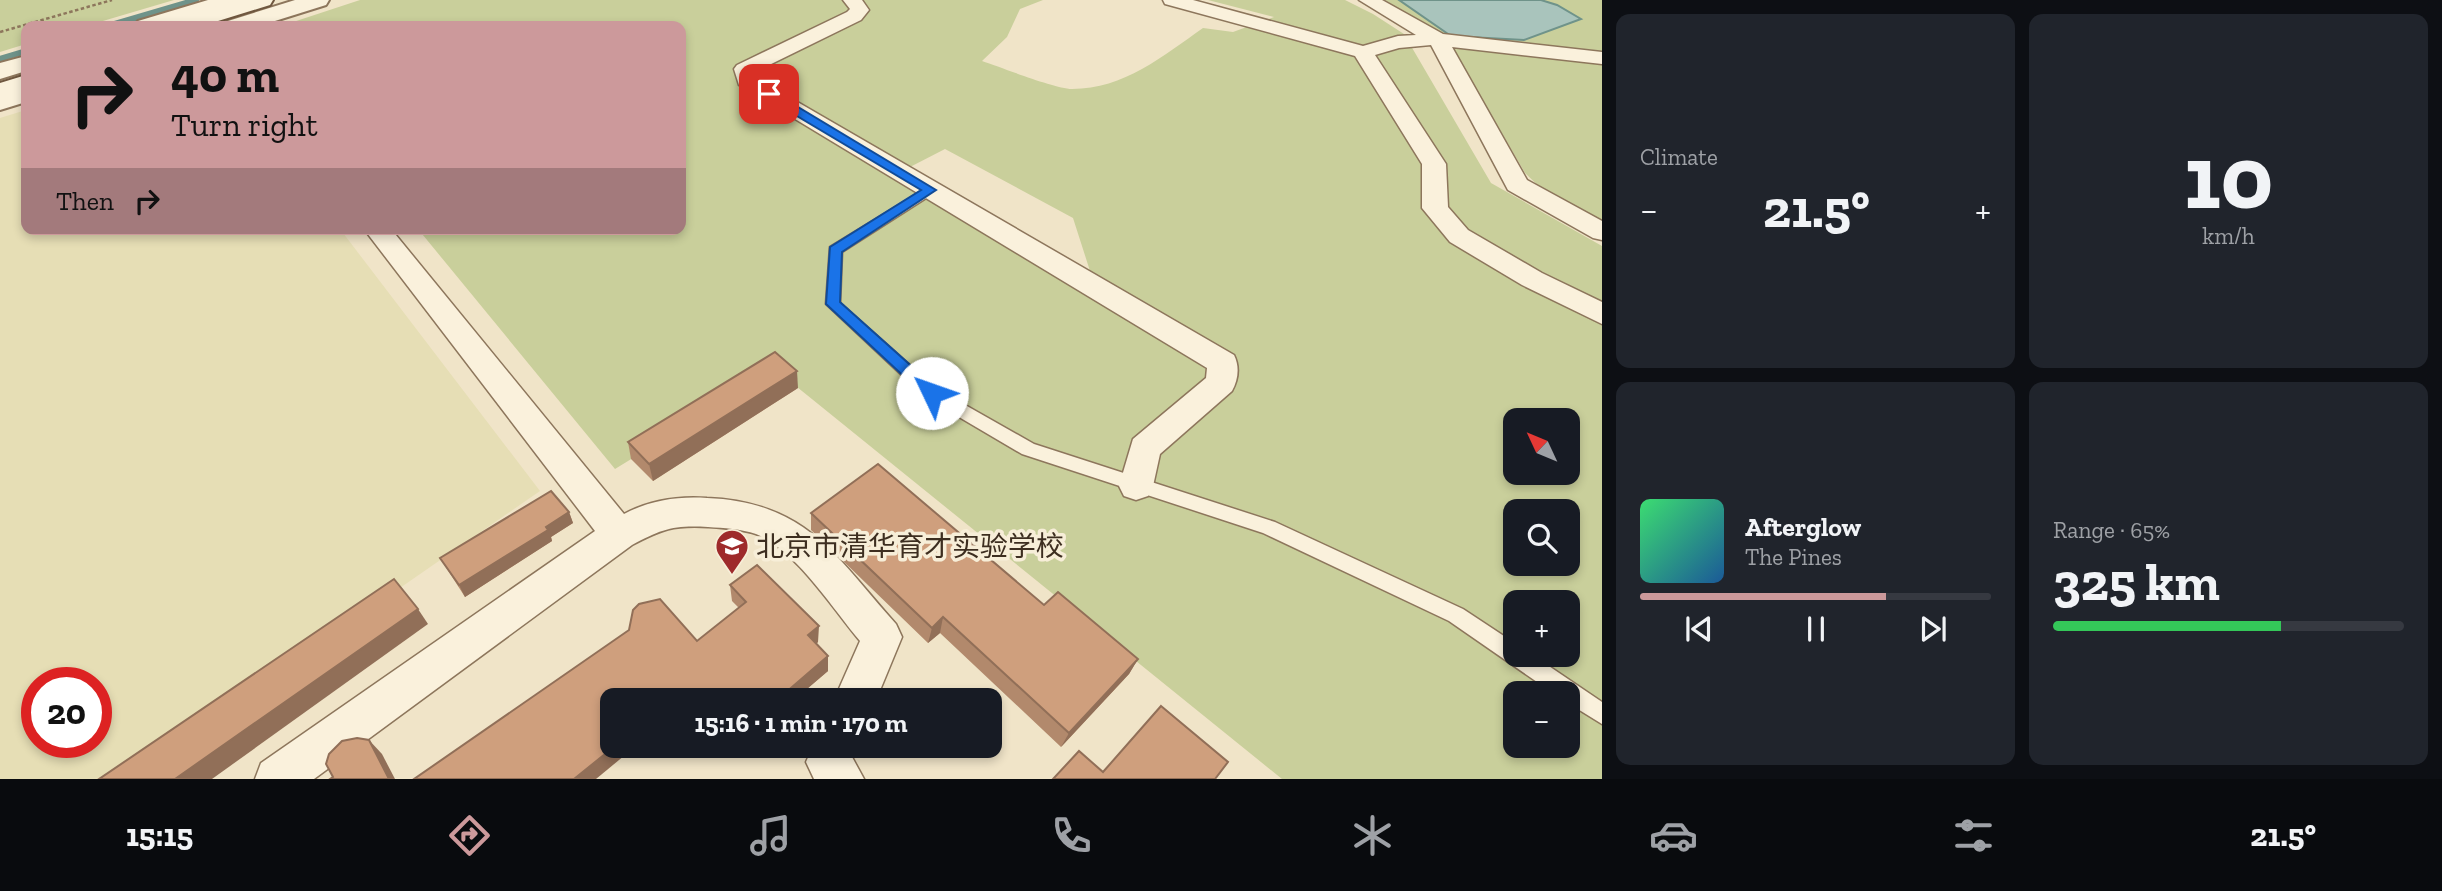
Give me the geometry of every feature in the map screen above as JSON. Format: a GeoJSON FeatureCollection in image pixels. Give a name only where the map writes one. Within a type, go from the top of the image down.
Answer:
{"type":"FeatureCollection","features":[{"type":"Feature","properties":{"kind":"street"},"geometry":{"type":"LineString","coordinates":[[163,21],[232,0]]}},
{"type":"Feature","properties":{"kind":"street"},"geometry":{"type":"LineString","coordinates":[[194,21],[262,0]]}},
{"type":"Feature","properties":{"kind":"street"},"geometry":{"type":"LineString","coordinates":[[223,21],[290,0]]}},
{"type":"Feature","properties":{"kind":"street"},"geometry":{"type":"LineString","coordinates":[[252,21],[318,0]]}},
{"type":"Feature","properties":{"kind":"street"},"geometry":{"type":"LineString","coordinates":[[852,0],[860,10],[854,16],[744,69],[746,81],[1223,363],[1221,383],[1145,448],[1136,486]]}},
{"type":"Feature","properties":{"kind":"street"},"geometry":{"type":"LineString","coordinates":[[1172,0],[1363,52],[1398,42],[1438,39],[1602,58]]}},
{"type":"Feature","properties":{"kind":"street"},"geometry":{"type":"LineString","coordinates":[[1368,0],[1438,39],[1517,185],[1602,233]]}},
{"type":"Feature","properties":{"kind":"street"},"geometry":{"type":"LineString","coordinates":[[1363,52],[1434,164],[1434,208],[1459,236],[1602,314]]}},
{"type":"Feature","properties":{"kind":"street"},"geometry":{"type":"LineString","coordinates":[[0,71],[21,65]]}},
{"type":"Feature","properties":{"kind":"street"},"geometry":{"type":"LineString","coordinates":[[0,82],[21,76]]}},
{"type":"Feature","properties":{"kind":"street"},"geometry":{"type":"LineString","coordinates":[[0,92],[21,85]]}},
{"type":"Feature","properties":{"kind":"street"},"geometry":{"type":"LineString","coordinates":[[0,102],[21,96]]}},
{"type":"Feature","properties":{"kind":"street"},"geometry":{"type":"LineString","coordinates":[[382,235],[619,534]]}},
{"type":"Feature","properties":{"kind":"street"},"geometry":{"type":"LineString","coordinates":[[277,779],[619,534],[650,518],[685,511],[713,511],[746,518],[780,529],[797,543],[882,637],[860,688]]}},
{"type":"Feature","properties":{"kind":"street"},"geometry":{"type":"LineString","coordinates":[[830,758],[828,762],[842,779]]}},
{"type":"Feature","properties":{"kind":"lane"},"geometry":{"type":"LineString","coordinates":[[930,190],[835,250],[833,304],[932,393],[1028,449],[1269,527],[1456,615],[1602,715]]}},
{"type":"Feature","properties":{"kind":"path"},"geometry":{"type":"LineString","coordinates":[[38,21],[112,0]]}},
{"type":"Feature","properties":{"kind":"path"},"geometry":{"type":"LineString","coordinates":[[0,32],[21,26]]}},
{"type":"Feature","properties":{"kind":"shaded area"},"geometry":{"type":"Polygon","coordinates":[[[21,112],[21,235],[345,235],[540,491],[124,779],[0,779],[0,118],[21,112]]]}},
{"type":"Feature","properties":{"kind":"green space"},"geometry":{"type":"Polygon","coordinates":[[[0,0],[174,0],[103,21],[21,21],[21,46],[0,52],[0,0]]]}},
{"type":"Feature","properties":{"kind":"green space"},"geometry":{"type":"Polygon","coordinates":[[[360,0],[1043,0],[1020,9],[1007,37],[982,61],[1041,82],[1072,89],[1091,88],[1126,77],[1158,60],[1203,28],[1233,32],[1274,17],[1208,0],[1345,0],[1373,14],[1404,34],[1491,183],[1602,246],[1602,779],[1282,779],[776,370],[615,469],[423,235],[686,235],[686,21],[296,21],[360,0]],[[945,149],[910,167],[1090,271],[1073,218],[945,149]]]}},
{"type":"Feature","properties":{"kind":"green space"},"geometry":{"type":"Polygon","coordinates":[[[1379,0],[1602,0],[1602,224],[1547,194],[1525,173],[1466,72],[1379,0]]]}},
{"type":"Feature","properties":{"kind":"water"},"geometry":{"type":"Polygon","coordinates":[[[1399,0],[1541,0],[1557,5],[1581,19],[1524,40],[1451,36],[1399,0]]]}},
{"type":"Feature","properties":{"kind":"building"},"geometry":{"type":"Polygon","coordinates":[[[775,352],[797,371],[649,464],[628,442],[775,352]]]}},
{"type":"Feature","properties":{"kind":"building"},"geometry":{"type":"Polygon","coordinates":[[[878,464],[1044,605],[1058,592],[1138,659],[1069,733],[943,617],[932,628],[811,513],[878,464]]]}},
{"type":"Feature","properties":{"kind":"building"},"geometry":{"type":"Polygon","coordinates":[[[551,491],[569,512],[546,527],[548,530],[459,585],[440,558],[551,491]]]}},
{"type":"Feature","properties":{"kind":"building"},"geometry":{"type":"Polygon","coordinates":[[[757,565],[819,626],[808,635],[828,656],[791,688],[600,688],[600,758],[574,779],[414,779],[629,630],[633,610],[639,604],[660,599],[697,641],[746,602],[730,585],[757,565]]]}},
{"type":"Feature","properties":{"kind":"building"},"geometry":{"type":"Polygon","coordinates":[[[394,579],[418,609],[175,779],[99,779],[394,579]]]}},
{"type":"Feature","properties":{"kind":"building"},"geometry":{"type":"Polygon","coordinates":[[[1161,706],[1228,762],[1215,779],[1053,779],[1079,751],[1103,772],[1161,706]]]}},
{"type":"Feature","properties":{"kind":"building"},"geometry":{"type":"Polygon","coordinates":[[[357,738],[369,740],[389,779],[330,779],[333,777],[326,764],[329,754],[342,741],[357,738]]]}},
{"type":"Feature","properties":{"kind":"waterway"},"geometry":{"type":"LineString","coordinates":[[125,21],[196,0]]}},
{"type":"Feature","properties":{"kind":"waterway"},"geometry":{"type":"LineString","coordinates":[[0,59],[21,53]]}},
{"type":"Feature","properties":{"kind":"place","name":"北京市清华育才实验学校"},"geometry":{"type":"Point","coordinates":[732,576]}},
{"type":"Feature","properties":{"kind":"route"},"geometry":{"type":"LineString","coordinates":[[769,94],[930,190],[835,250],[833,304],[932,393]]}}]}
